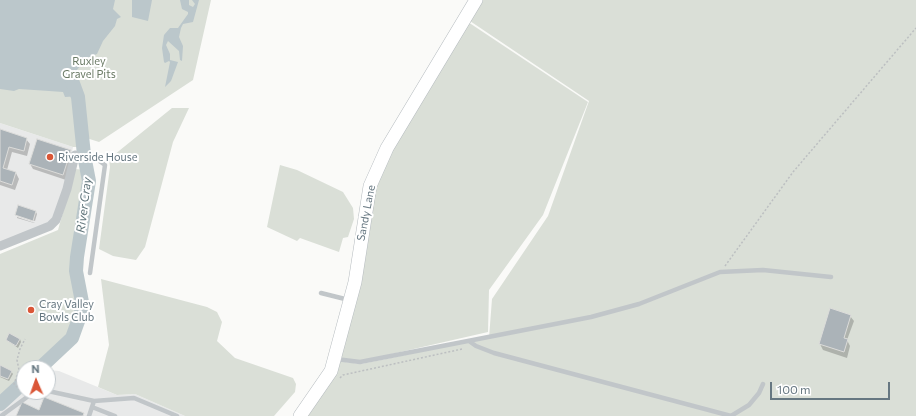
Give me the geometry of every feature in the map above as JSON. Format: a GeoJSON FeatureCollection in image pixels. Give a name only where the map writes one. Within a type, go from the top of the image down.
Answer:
{"type":"FeatureCollection","features":[{"type":"Feature","properties":{"kind":"street","name":"Sandy Lane"},"geometry":{"type":"LineString","coordinates":[[300,416],[331,371],[350,301],[370,186],[387,148],[476,0]]}},
{"type":"Feature","properties":{"kind":"street"},"geometry":{"type":"LineString","coordinates":[[0,246],[50,226],[56,220],[76,159]]}},
{"type":"Feature","properties":{"kind":"lane"},"geometry":{"type":"LineString","coordinates":[[76,159],[89,157],[101,161],[106,165],[90,273]]}},
{"type":"Feature","properties":{"kind":"lane"},"geometry":{"type":"LineString","coordinates":[[334,359],[360,362],[591,317],[639,304],[720,272],[763,270],[831,277]]}},
{"type":"Feature","properties":{"kind":"lane"},"geometry":{"type":"LineString","coordinates":[[322,293],[350,301]]}},
{"type":"Feature","properties":{"kind":"lane"},"geometry":{"type":"LineString","coordinates":[[469,341],[476,346],[494,353],[731,416],[749,405],[759,393],[763,384]]}},
{"type":"Feature","properties":{"kind":"lane"},"geometry":{"type":"LineString","coordinates":[[56,393],[94,401],[134,398],[177,416]]}},
{"type":"Feature","properties":{"kind":"lane"},"geometry":{"type":"LineString","coordinates":[[1,416],[23,400]]}},
{"type":"Feature","properties":{"kind":"lane"},"geometry":{"type":"LineString","coordinates":[[89,416],[94,401]]}},
{"type":"Feature","properties":{"kind":"lane"},"geometry":{"type":"LineString","coordinates":[[92,407],[115,416]]}},
{"type":"Feature","properties":{"kind":"path"},"geometry":{"type":"LineString","coordinates":[[720,272],[793,172],[916,28]]}},
{"type":"Feature","properties":{"kind":"path"},"geometry":{"type":"LineString","coordinates":[[17,360],[25,339]]}},
{"type":"Feature","properties":{"kind":"path"},"geometry":{"type":"LineString","coordinates":[[338,380],[343,375],[476,346]]}},
{"type":"Feature","properties":{"kind":"path"},"geometry":{"type":"LineString","coordinates":[[16,377],[14,384],[16,387]]}},
{"type":"Feature","properties":{"kind":"shaded area"},"geometry":{"type":"Polygon","coordinates":[[[0,0],[115,0],[113,9],[121,17],[117,19],[115,26],[103,41],[97,54],[87,58],[76,71],[81,96],[65,97],[63,92],[19,89],[14,91],[0,89],[0,0]]]}},
{"type":"Feature","properties":{"kind":"shaded area"},"geometry":{"type":"Polygon","coordinates":[[[132,0],[152,0],[148,21],[132,17],[132,0]]]}},
{"type":"Feature","properties":{"kind":"shaded area"},"geometry":{"type":"Polygon","coordinates":[[[180,0],[189,0],[189,5],[193,7],[195,4],[192,0],[199,0],[193,22],[183,24],[181,28],[179,37],[183,46],[182,61],[180,60],[179,51],[168,41],[166,45],[170,54],[170,60],[178,62],[171,81],[165,87],[170,62],[164,62],[162,48],[164,35],[170,28],[178,28],[188,14],[188,12],[182,9],[180,0]]]}},
{"type":"Feature","properties":{"kind":"shaded area"},"geometry":{"type":"Polygon","coordinates":[[[0,123],[73,147],[65,189],[55,219],[0,245],[0,123]]]}},
{"type":"Feature","properties":{"kind":"shaded area"},"geometry":{"type":"Polygon","coordinates":[[[56,371],[117,395],[135,394],[185,416],[0,416],[0,408],[16,393],[16,400],[56,400],[56,371]]]}},
{"type":"Feature","properties":{"kind":"green space","name":"Ruxley Gravel Pits"},"geometry":{"type":"Polygon","coordinates":[[[0,0],[211,0],[193,80],[99,142],[77,135],[80,147],[73,147],[0,123],[0,0]]]}},
{"type":"Feature","properties":{"kind":"green space"},"geometry":{"type":"Polygon","coordinates":[[[479,0],[916,0],[916,416],[300,416],[337,361],[361,364],[489,338],[492,299],[548,216],[589,101],[467,19],[479,0]]]}},
{"type":"Feature","properties":{"kind":"green space"},"geometry":{"type":"Polygon","coordinates":[[[465,20],[588,102],[543,215],[489,290],[488,332],[361,361],[337,357],[371,186],[465,20]]]}},
{"type":"Feature","properties":{"kind":"green space"},"geometry":{"type":"Polygon","coordinates":[[[172,108],[189,108],[173,142],[145,247],[136,260],[113,256],[99,249],[110,167],[109,159],[172,108]]]}},
{"type":"Feature","properties":{"kind":"green space"},"geometry":{"type":"Polygon","coordinates":[[[280,165],[297,170],[343,192],[353,208],[354,219],[348,237],[343,238],[339,252],[300,238],[297,241],[267,227],[280,165]]]}},
{"type":"Feature","properties":{"kind":"green space"},"geometry":{"type":"Polygon","coordinates":[[[75,169],[85,170],[86,180],[74,275],[79,303],[76,320],[71,333],[43,360],[16,360],[16,385],[0,400],[0,254],[58,230],[75,169]]]}},
{"type":"Feature","properties":{"kind":"green space"},"geometry":{"type":"Polygon","coordinates":[[[101,279],[207,307],[217,312],[222,322],[217,341],[235,358],[293,378],[296,384],[295,392],[274,416],[185,416],[135,394],[117,395],[98,387],[109,345],[101,279]]]}},
{"type":"Feature","properties":{"kind":"building"},"geometry":{"type":"Polygon","coordinates":[[[0,129],[27,138],[24,151],[9,147],[3,168],[16,172],[12,185],[0,181],[0,129]]]}},
{"type":"Feature","properties":{"kind":"building","name":"Riverside House"},"geometry":{"type":"Polygon","coordinates":[[[37,139],[71,150],[63,175],[29,164],[37,139]]]}},
{"type":"Feature","properties":{"kind":"building"},"geometry":{"type":"Polygon","coordinates":[[[18,205],[36,211],[33,221],[15,215],[18,205]]]}},
{"type":"Feature","properties":{"kind":"building"},"geometry":{"type":"Polygon","coordinates":[[[830,308],[851,315],[844,338],[848,339],[844,352],[819,344],[830,308]]]}},
{"type":"Feature","properties":{"kind":"building"},"geometry":{"type":"Polygon","coordinates":[[[9,333],[20,339],[16,346],[6,340],[9,333]]]}},
{"type":"Feature","properties":{"kind":"building"},"geometry":{"type":"Polygon","coordinates":[[[0,365],[12,371],[8,379],[0,376],[0,365]]]}},
{"type":"Feature","properties":{"kind":"building"},"geometry":{"type":"Polygon","coordinates":[[[43,400],[52,400],[84,413],[83,416],[16,416],[22,402],[39,410],[43,400]]]}},
{"type":"Feature","properties":{"kind":"waterway","name":"River Cray"},"geometry":{"type":"LineString","coordinates":[[49,360],[72,338],[81,313],[82,302],[76,271],[89,181],[84,155],[78,97],[71,78]]}},
{"type":"Feature","properties":{"kind":"waterway","name":"River Cray"},"geometry":{"type":"LineString","coordinates":[[0,404],[16,389]]}},
{"type":"Feature","properties":{"kind":"place","name":"Riverside House"},"geometry":{"type":"Point","coordinates":[50,157]}},
{"type":"Feature","properties":{"kind":"place","name":"Cray Valley Bowls Club"},"geometry":{"type":"Point","coordinates":[31,310]}}]}
